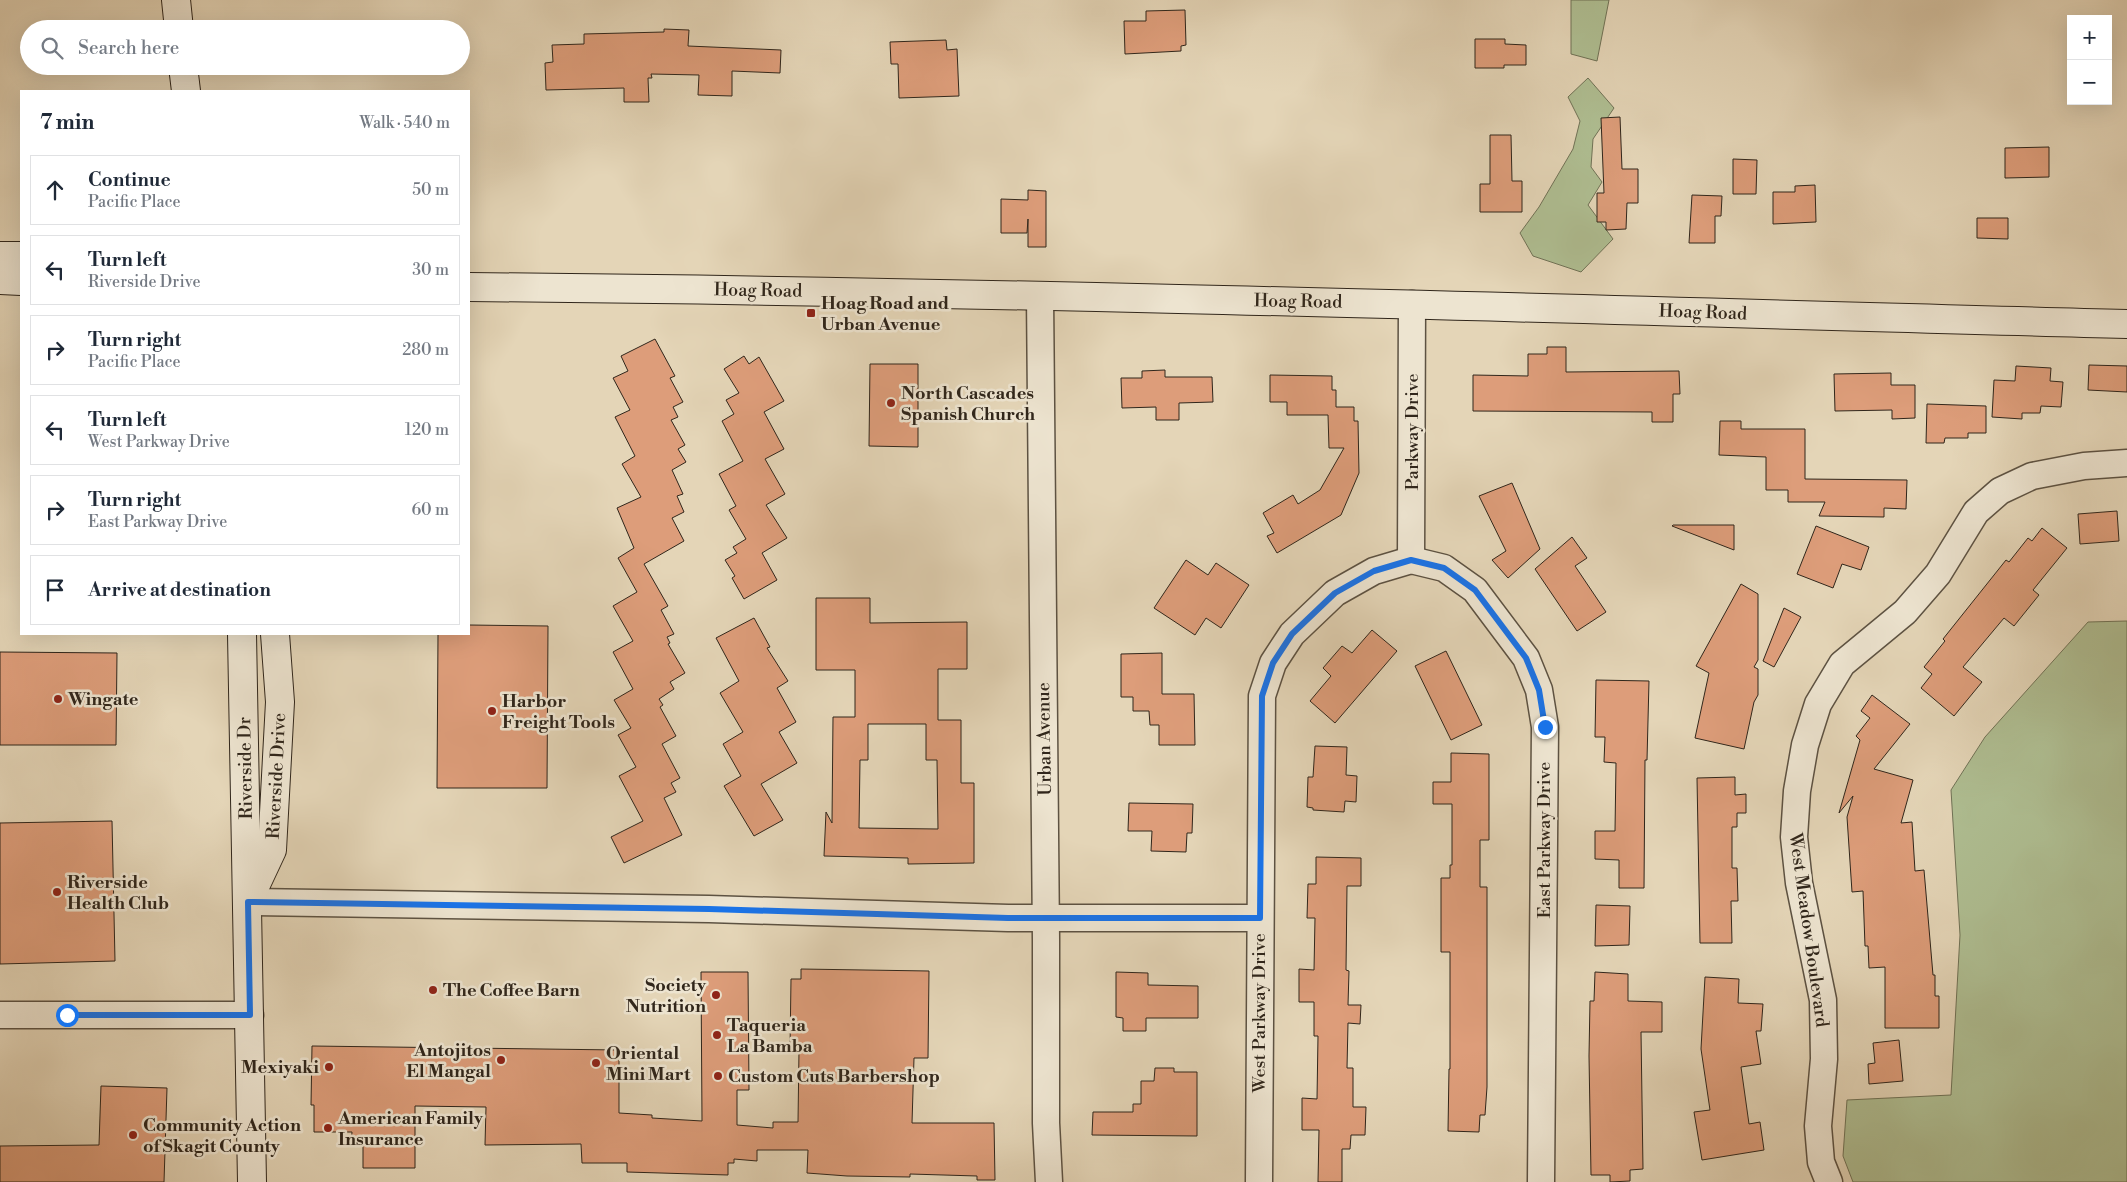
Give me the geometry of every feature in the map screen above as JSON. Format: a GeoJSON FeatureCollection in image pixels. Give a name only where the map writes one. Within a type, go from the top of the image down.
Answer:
{"type":"FeatureCollection","features":[{"type":"Feature","properties":{"kind":"street"},"geometry":{"type":"LineString","coordinates":[[176,0],[178,20]]}},
{"type":"Feature","properties":{"kind":"street"},"geometry":{"type":"LineString","coordinates":[[184,75],[186,90]]}},
{"type":"Feature","properties":{"kind":"street"},"geometry":{"type":"LineString","coordinates":[[0,256],[20,256]]}},
{"type":"Feature","properties":{"kind":"street"},"geometry":{"type":"LineString","coordinates":[[470,268],[516,269],[664,289]]}},
{"type":"Feature","properties":{"kind":"street"},"geometry":{"type":"LineString","coordinates":[[0,280],[20,281]]}},
{"type":"Feature","properties":{"kind":"street","name":"Hoag Road"},"geometry":{"type":"LineString","coordinates":[[470,287],[664,289],[1412,304],[2127,324]]}},
{"type":"Feature","properties":{"kind":"street","name":"Urban Avenue"},"geometry":{"type":"LineString","coordinates":[[1040,296],[1046,1123],[1049,1182]]}},
{"type":"Feature","properties":{"kind":"street","name":"Parkway Drive"},"geometry":{"type":"LineString","coordinates":[[1411,560],[1412,304]]}},
{"type":"Feature","properties":{"kind":"street","name":"West Meadow Boulevard"},"geometry":{"type":"LineString","coordinates":[[1829,1182],[1820,1162],[1818,1126],[1824,1059],[1823,1000],[1799,883],[1794,836],[1797,792],[1805,745],[1818,704],[1842,664],[1905,612],[1938,574],[1976,512],[2000,490],[2032,476],[2084,466],[2127,462]]}},
{"type":"Feature","properties":{"kind":"street","name":"West Parkway Drive"},"geometry":{"type":"LineString","coordinates":[[1259,1182],[1262,696],[1273,663],[1292,634],[1335,593],[1374,571],[1411,560]]}},
{"type":"Feature","properties":{"kind":"street","name":"East Parkway Drive"},"geometry":{"type":"LineString","coordinates":[[1411,560],[1444,568],[1475,590],[1526,658],[1539,690],[1545,727],[1541,1182]]}},
{"type":"Feature","properties":{"kind":"street","name":"Riverside Dr"},"geometry":{"type":"LineString","coordinates":[[242,635],[248,902]]}},
{"type":"Feature","properties":{"kind":"street","name":"Riverside Drive"},"geometry":{"type":"LineString","coordinates":[[252,1182],[248,902],[272,850],[280,702],[275,635]]}},
{"type":"Feature","properties":{"kind":"street"},"geometry":{"type":"LineString","coordinates":[[280,702],[286,635]]}},
{"type":"Feature","properties":{"kind":"street"},"geometry":{"type":"LineString","coordinates":[[248,902],[709,909],[1046,918],[1260,918]]}},
{"type":"Feature","properties":{"kind":"street"},"geometry":{"type":"LineString","coordinates":[[0,1015],[250,1015]]}},
{"type":"Feature","properties":{"kind":"green space"},"geometry":{"type":"Polygon","coordinates":[[[1571,0],[1609,0],[1597,61],[1571,54],[1571,0]]]}},
{"type":"Feature","properties":{"kind":"green space"},"geometry":{"type":"Polygon","coordinates":[[[1588,78],[1614,108],[1593,139],[1591,167],[1602,182],[1588,205],[1613,239],[1581,272],[1533,256],[1520,233],[1539,207],[1573,149],[1580,121],[1568,97],[1588,78]]]}},
{"type":"Feature","properties":{"kind":"green space"},"geometry":{"type":"Polygon","coordinates":[[[2127,621],[2127,1182],[1853,1182],[1843,1156],[1847,1100],[1951,1095],[1960,935],[1951,790],[1985,737],[2088,622],[2127,621]]]}},
{"type":"Feature","properties":{"kind":"building"},"geometry":{"type":"Polygon","coordinates":[[[1185,10],[1186,45],[1181,46],[1181,51],[1125,54],[1124,21],[1146,21],[1146,11],[1185,10]]]}},
{"type":"Feature","properties":{"kind":"building"},"geometry":{"type":"Polygon","coordinates":[[[664,29],[689,30],[688,46],[781,50],[780,73],[732,71],[732,96],[698,95],[699,75],[651,74],[652,78],[648,78],[649,102],[624,102],[624,88],[546,90],[545,63],[553,62],[552,45],[584,44],[584,34],[664,32],[664,29]]]}},
{"type":"Feature","properties":{"kind":"building"},"geometry":{"type":"Polygon","coordinates":[[[1475,39],[1505,39],[1505,44],[1526,45],[1526,65],[1504,65],[1504,68],[1475,68],[1475,39]]]}},
{"type":"Feature","properties":{"kind":"building"},"geometry":{"type":"Polygon","coordinates":[[[946,40],[947,50],[957,49],[959,96],[899,98],[898,64],[891,64],[890,42],[946,40]]]}},
{"type":"Feature","properties":{"kind":"building"},"geometry":{"type":"Polygon","coordinates":[[[1620,117],[1622,169],[1638,169],[1638,203],[1627,203],[1626,229],[1606,230],[1606,222],[1597,222],[1597,193],[1604,193],[1601,118],[1620,117]]]}},
{"type":"Feature","properties":{"kind":"building"},"geometry":{"type":"Polygon","coordinates":[[[1490,135],[1511,135],[1512,181],[1522,181],[1522,212],[1480,212],[1480,184],[1490,184],[1490,135]]]}},
{"type":"Feature","properties":{"kind":"building"},"geometry":{"type":"Polygon","coordinates":[[[2049,147],[2049,177],[2005,178],[2005,148],[2049,147]]]}},
{"type":"Feature","properties":{"kind":"building"},"geometry":{"type":"Polygon","coordinates":[[[1733,159],[1757,160],[1756,194],[1733,194],[1733,159]]]}},
{"type":"Feature","properties":{"kind":"building"},"geometry":{"type":"Polygon","coordinates":[[[1815,185],[1816,222],[1773,224],[1773,192],[1795,192],[1795,186],[1815,185]]]}},
{"type":"Feature","properties":{"kind":"building"},"geometry":{"type":"Polygon","coordinates":[[[1028,190],[1046,191],[1046,247],[1028,247],[1028,219],[1027,233],[1001,233],[1001,199],[1028,200],[1028,190]]]}},
{"type":"Feature","properties":{"kind":"building"},"geometry":{"type":"Polygon","coordinates":[[[1692,195],[1722,196],[1721,216],[1715,216],[1715,243],[1689,243],[1692,195]]]}},
{"type":"Feature","properties":{"kind":"building"},"geometry":{"type":"Polygon","coordinates":[[[1977,218],[2008,218],[2008,239],[1977,238],[1977,218]]]}},
{"type":"Feature","properties":{"kind":"building"},"geometry":{"type":"Polygon","coordinates":[[[655,339],[675,376],[670,378],[683,402],[673,407],[678,417],[671,420],[685,445],[678,449],[686,462],[672,470],[683,494],[677,496],[684,512],[672,518],[684,541],[644,564],[668,606],[661,610],[674,634],[667,637],[670,643],[668,644],[685,673],[670,682],[674,689],[659,699],[663,705],[660,707],[676,736],[662,744],[680,778],[671,783],[676,792],[664,798],[682,835],[624,863],[611,837],[643,821],[619,776],[636,767],[618,735],[631,728],[614,700],[633,689],[613,652],[633,641],[613,606],[637,592],[618,558],[634,548],[617,508],[641,497],[622,464],[635,456],[615,417],[630,410],[613,378],[628,371],[621,356],[655,339]]]}},
{"type":"Feature","properties":{"kind":"building"},"geometry":{"type":"Polygon","coordinates":[[[1547,347],[1566,347],[1566,372],[1679,371],[1680,394],[1673,394],[1673,422],[1652,422],[1652,412],[1473,411],[1473,375],[1528,376],[1528,354],[1547,354],[1547,347]]]}},
{"type":"Feature","properties":{"kind":"building"},"geometry":{"type":"Polygon","coordinates":[[[744,356],[749,364],[759,357],[784,401],[764,412],[784,449],[765,459],[785,494],[766,505],[787,538],[762,553],[777,580],[744,599],[732,578],[735,576],[725,560],[737,553],[733,547],[746,539],[729,510],[736,506],[719,474],[743,461],[722,421],[734,414],[726,400],[739,393],[724,369],[744,356]]]}},
{"type":"Feature","properties":{"kind":"building","name":"North Cascades Spanish Church"},"geometry":{"type":"Polygon","coordinates":[[[870,364],[918,364],[918,447],[869,446],[870,364]]]}},
{"type":"Feature","properties":{"kind":"building"},"geometry":{"type":"Polygon","coordinates":[[[2089,365],[2127,366],[2127,392],[2088,390],[2089,365]]]}},
{"type":"Feature","properties":{"kind":"building"},"geometry":{"type":"Polygon","coordinates":[[[2016,366],[2051,368],[2050,381],[2063,382],[2061,407],[2041,406],[2040,413],[2022,413],[2022,419],[1992,417],[1994,380],[2015,381],[2016,366]]]}},
{"type":"Feature","properties":{"kind":"building"},"geometry":{"type":"Polygon","coordinates":[[[1165,370],[1165,377],[1212,377],[1213,402],[1179,403],[1179,420],[1156,420],[1156,407],[1122,408],[1121,378],[1142,378],[1142,371],[1165,370]]]}},
{"type":"Feature","properties":{"kind":"building"},"geometry":{"type":"Polygon","coordinates":[[[1891,373],[1891,385],[1915,385],[1915,418],[1892,419],[1892,410],[1835,411],[1834,374],[1891,373]]]}},
{"type":"Feature","properties":{"kind":"building"},"geometry":{"type":"Polygon","coordinates":[[[1270,375],[1332,376],[1332,390],[1336,390],[1336,407],[1354,407],[1354,421],[1358,421],[1359,473],[1341,515],[1277,553],[1267,536],[1274,533],[1263,513],[1293,495],[1298,504],[1320,490],[1344,448],[1329,448],[1328,415],[1287,415],[1287,402],[1270,402],[1270,375]]]}},
{"type":"Feature","properties":{"kind":"building"},"geometry":{"type":"Polygon","coordinates":[[[1927,404],[1986,406],[1986,433],[1968,433],[1968,438],[1945,438],[1944,443],[1926,443],[1927,404]]]}},
{"type":"Feature","properties":{"kind":"building"},"geometry":{"type":"Polygon","coordinates":[[[1720,421],[1741,421],[1741,429],[1805,429],[1805,479],[1907,480],[1906,509],[1884,508],[1884,517],[1819,516],[1825,502],[1788,502],[1788,490],[1766,490],[1766,457],[1719,455],[1720,421]]]}},
{"type":"Feature","properties":{"kind":"building"},"geometry":{"type":"Polygon","coordinates":[[[1512,483],[1540,549],[1508,578],[1492,560],[1506,551],[1479,496],[1512,483]]]}},
{"type":"Feature","properties":{"kind":"building"},"geometry":{"type":"Polygon","coordinates":[[[2117,511],[2119,541],[2080,544],[2078,514],[2117,511]]]}},
{"type":"Feature","properties":{"kind":"building"},"geometry":{"type":"Polygon","coordinates":[[[1734,525],[1734,550],[1672,526],[1734,525]]]}},
{"type":"Feature","properties":{"kind":"building"},"geometry":{"type":"Polygon","coordinates":[[[1816,526],[1869,547],[1861,570],[1842,564],[1833,588],[1797,574],[1816,526]]]}},
{"type":"Feature","properties":{"kind":"building"},"geometry":{"type":"Polygon","coordinates":[[[2042,528],[2067,548],[2033,590],[2039,595],[2014,626],[2004,618],[1963,667],[1982,682],[1954,716],[1921,688],[1932,674],[1924,667],[1945,641],[1943,639],[2006,560],[2009,562],[2028,538],[2032,541],[2042,528]]]}},
{"type":"Feature","properties":{"kind":"building"},"geometry":{"type":"Polygon","coordinates":[[[1572,537],[1587,558],[1575,566],[1606,612],[1577,631],[1535,569],[1572,537]]]}},
{"type":"Feature","properties":{"kind":"building"},"geometry":{"type":"Polygon","coordinates":[[[1186,560],[1208,575],[1216,563],[1249,585],[1221,628],[1206,618],[1195,635],[1154,608],[1186,560]]]}},
{"type":"Feature","properties":{"kind":"building"},"geometry":{"type":"Polygon","coordinates":[[[1741,584],[1758,594],[1758,660],[1754,667],[1758,669],[1758,695],[1754,702],[1744,749],[1695,738],[1709,673],[1696,666],[1741,584]]]}},
{"type":"Feature","properties":{"kind":"building"},"geometry":{"type":"Polygon","coordinates":[[[816,598],[870,598],[870,623],[967,622],[967,669],[938,669],[938,720],[961,720],[961,783],[974,783],[974,863],[908,864],[908,858],[824,856],[826,812],[832,823],[833,717],[855,717],[855,670],[816,670],[816,598]],[[868,724],[868,760],[860,760],[859,828],[938,829],[937,760],[926,760],[926,724],[868,724]]]}},
{"type":"Feature","properties":{"kind":"building"},"geometry":{"type":"Polygon","coordinates":[[[1784,608],[1801,617],[1774,667],[1763,661],[1784,608]]]}},
{"type":"Feature","properties":{"kind":"building"},"geometry":{"type":"Polygon","coordinates":[[[754,618],[770,647],[767,648],[788,681],[777,688],[796,722],[779,732],[797,763],[761,784],[783,820],[754,836],[724,786],[741,776],[723,744],[743,732],[720,693],[739,681],[716,638],[754,618]]]}},
{"type":"Feature","properties":{"kind":"building","name":"Harbor Freight Tools"},"geometry":{"type":"Polygon","coordinates":[[[470,625],[548,626],[547,788],[437,788],[438,635],[470,635],[470,625]]]}},
{"type":"Feature","properties":{"kind":"building"},"geometry":{"type":"Polygon","coordinates":[[[1372,630],[1397,651],[1335,723],[1310,701],[1331,676],[1323,668],[1342,646],[1352,653],[1372,630]]]}},
{"type":"Feature","properties":{"kind":"building"},"geometry":{"type":"Polygon","coordinates":[[[1446,651],[1482,725],[1451,740],[1415,666],[1446,651]]]}},
{"type":"Feature","properties":{"kind":"building","name":"Wingate"},"geometry":{"type":"Polygon","coordinates":[[[0,652],[117,653],[116,745],[0,745],[0,652]]]}},
{"type":"Feature","properties":{"kind":"building"},"geometry":{"type":"Polygon","coordinates":[[[1162,653],[1162,694],[1194,694],[1195,745],[1159,745],[1159,725],[1150,725],[1149,711],[1133,711],[1133,697],[1121,697],[1121,654],[1162,653]]]}},
{"type":"Feature","properties":{"kind":"building"},"geometry":{"type":"Polygon","coordinates":[[[1596,680],[1649,681],[1647,760],[1645,760],[1644,888],[1619,888],[1619,860],[1595,859],[1595,831],[1615,831],[1616,763],[1604,762],[1605,737],[1595,737],[1596,680]]]}},
{"type":"Feature","properties":{"kind":"building"},"geometry":{"type":"Polygon","coordinates":[[[1872,695],[1910,724],[1874,769],[1913,780],[1901,823],[1912,822],[1915,871],[1924,870],[1933,975],[1935,975],[1935,996],[1939,996],[1939,1028],[1885,1028],[1885,967],[1869,968],[1868,946],[1865,946],[1863,891],[1852,892],[1847,817],[1853,796],[1839,813],[1860,740],[1856,736],[1870,718],[1861,711],[1872,695]]]}},
{"type":"Feature","properties":{"kind":"building"},"geometry":{"type":"Polygon","coordinates":[[[1315,746],[1347,747],[1346,775],[1357,776],[1356,802],[1345,801],[1344,812],[1313,810],[1313,808],[1307,807],[1308,777],[1313,777],[1315,746]]]}},
{"type":"Feature","properties":{"kind":"building"},"geometry":{"type":"Polygon","coordinates":[[[1451,753],[1489,754],[1489,840],[1480,840],[1480,887],[1487,887],[1487,1087],[1485,1115],[1480,1115],[1479,1132],[1448,1131],[1450,952],[1441,952],[1441,878],[1450,878],[1450,865],[1452,865],[1452,804],[1433,804],[1433,782],[1451,782],[1451,753]]]}},
{"type":"Feature","properties":{"kind":"building"},"geometry":{"type":"Polygon","coordinates":[[[1735,777],[1735,795],[1746,794],[1746,813],[1737,813],[1737,827],[1732,827],[1732,868],[1737,868],[1738,901],[1731,901],[1732,943],[1700,943],[1697,778],[1735,777]]]}},
{"type":"Feature","properties":{"kind":"building"},"geometry":{"type":"Polygon","coordinates":[[[1129,803],[1193,804],[1192,833],[1187,833],[1186,852],[1151,851],[1152,831],[1128,831],[1129,803]]]}},
{"type":"Feature","properties":{"kind":"building","name":"Riverside Health Club"},"geometry":{"type":"Polygon","coordinates":[[[112,821],[115,961],[0,964],[0,823],[112,821]]]}},
{"type":"Feature","properties":{"kind":"building"},"geometry":{"type":"Polygon","coordinates":[[[1316,857],[1361,858],[1361,886],[1347,886],[1346,970],[1349,971],[1348,1005],[1361,1005],[1360,1024],[1348,1023],[1347,1068],[1353,1068],[1353,1107],[1366,1107],[1365,1135],[1351,1135],[1350,1149],[1342,1149],[1342,1182],[1318,1182],[1319,1130],[1302,1130],[1302,1098],[1317,1099],[1318,1036],[1314,1036],[1314,1002],[1299,1002],[1299,969],[1314,970],[1315,918],[1307,918],[1308,884],[1316,884],[1316,857]]]}},
{"type":"Feature","properties":{"kind":"building"},"geometry":{"type":"Polygon","coordinates":[[[1596,905],[1630,906],[1629,945],[1595,946],[1596,905]]]}},
{"type":"Feature","properties":{"kind":"building"},"geometry":{"type":"Polygon","coordinates":[[[801,969],[929,971],[928,1058],[914,1058],[912,1123],[994,1123],[995,1180],[977,1180],[977,1176],[910,1174],[910,1177],[847,1176],[807,1173],[808,1150],[757,1150],[757,1161],[734,1159],[734,1163],[728,1163],[728,1175],[627,1172],[627,1163],[582,1163],[581,1144],[485,1145],[486,1107],[415,1106],[415,1168],[363,1168],[363,1146],[351,1146],[352,1132],[314,1132],[314,1105],[311,1105],[312,1046],[619,1050],[619,1113],[652,1115],[652,1118],[702,1121],[701,972],[748,972],[749,1090],[737,1090],[737,1125],[773,1128],[773,1122],[798,1122],[799,1050],[790,1050],[791,979],[801,979],[801,969]]]}},
{"type":"Feature","properties":{"kind":"building"},"geometry":{"type":"Polygon","coordinates":[[[1116,972],[1148,973],[1148,985],[1198,986],[1198,1018],[1146,1018],[1146,1031],[1123,1031],[1123,1018],[1116,1017],[1116,972]]]}},
{"type":"Feature","properties":{"kind":"building"},"geometry":{"type":"Polygon","coordinates":[[[1595,972],[1628,974],[1628,1001],[1662,1002],[1662,1032],[1641,1032],[1643,1169],[1630,1170],[1630,1181],[1610,1182],[1610,1175],[1591,1175],[1590,1001],[1594,1001],[1595,972]]]}},
{"type":"Feature","properties":{"kind":"building"},"geometry":{"type":"Polygon","coordinates":[[[1705,977],[1739,979],[1738,1003],[1763,1004],[1761,1031],[1756,1031],[1761,1064],[1741,1067],[1749,1124],[1760,1122],[1764,1150],[1702,1160],[1694,1112],[1710,1110],[1701,1049],[1705,977]]]}},
{"type":"Feature","properties":{"kind":"building"},"geometry":{"type":"Polygon","coordinates":[[[1899,1040],[1903,1081],[1869,1084],[1868,1064],[1875,1063],[1873,1043],[1899,1040]]]}},
{"type":"Feature","properties":{"kind":"building"},"geometry":{"type":"Polygon","coordinates":[[[1155,1068],[1174,1068],[1174,1072],[1197,1072],[1197,1136],[1092,1135],[1093,1112],[1133,1112],[1133,1104],[1141,1104],[1141,1081],[1154,1081],[1155,1068]]]}},
{"type":"Feature","properties":{"kind":"building","name":"Community Action of Skagit County"},"geometry":{"type":"Polygon","coordinates":[[[101,1086],[167,1088],[164,1182],[0,1182],[0,1146],[99,1145],[101,1086]]]}},
{"type":"Feature","properties":{"kind":"place","name":"Hoag Road and Urban Avenue"},"geometry":{"type":"Point","coordinates":[811,313]}},
{"type":"Feature","properties":{"kind":"place","name":"North Cascades Spanish Church"},"geometry":{"type":"Point","coordinates":[891,403]}},
{"type":"Feature","properties":{"kind":"place","name":"Wingate"},"geometry":{"type":"Point","coordinates":[58,699]}},
{"type":"Feature","properties":{"kind":"place","name":"Harbor Freight Tools"},"geometry":{"type":"Point","coordinates":[492,711]}},
{"type":"Feature","properties":{"kind":"place","name":"Riverside Health Club"},"geometry":{"type":"Point","coordinates":[57,892]}},
{"type":"Feature","properties":{"kind":"place","name":"The Coffee Barn"},"geometry":{"type":"Point","coordinates":[433,990]}},
{"type":"Feature","properties":{"kind":"place","name":"Society Nutrition"},"geometry":{"type":"Point","coordinates":[716,995]}},
{"type":"Feature","properties":{"kind":"place","name":"Taqueria La Bamba"},"geometry":{"type":"Point","coordinates":[717,1035]}},
{"type":"Feature","properties":{"kind":"place","name":"Antojitos El Mangal"},"geometry":{"type":"Point","coordinates":[501,1060]}},
{"type":"Feature","properties":{"kind":"place","name":"Oriental Mini Mart"},"geometry":{"type":"Point","coordinates":[596,1063]}},
{"type":"Feature","properties":{"kind":"place","name":"Mexiyaki"},"geometry":{"type":"Point","coordinates":[329,1067]}},
{"type":"Feature","properties":{"kind":"place","name":"Custom Cuts Barbershop"},"geometry":{"type":"Point","coordinates":[718,1076]}},
{"type":"Feature","properties":{"kind":"place","name":"American Family Insurance"},"geometry":{"type":"Point","coordinates":[328,1128]}},
{"type":"Feature","properties":{"kind":"place","name":"Community Action of Skagit County"},"geometry":{"type":"Point","coordinates":[133,1135]}},
{"type":"Feature","properties":{"kind":"route"},"geometry":{"type":"LineString","coordinates":[[67,1015],[250,1015],[248,902],[709,909],[1008,918],[1260,918],[1262,696],[1273,663],[1292,634],[1335,593],[1374,571],[1411,560],[1444,568],[1475,590],[1526,658],[1539,690],[1545,727]]}}]}
